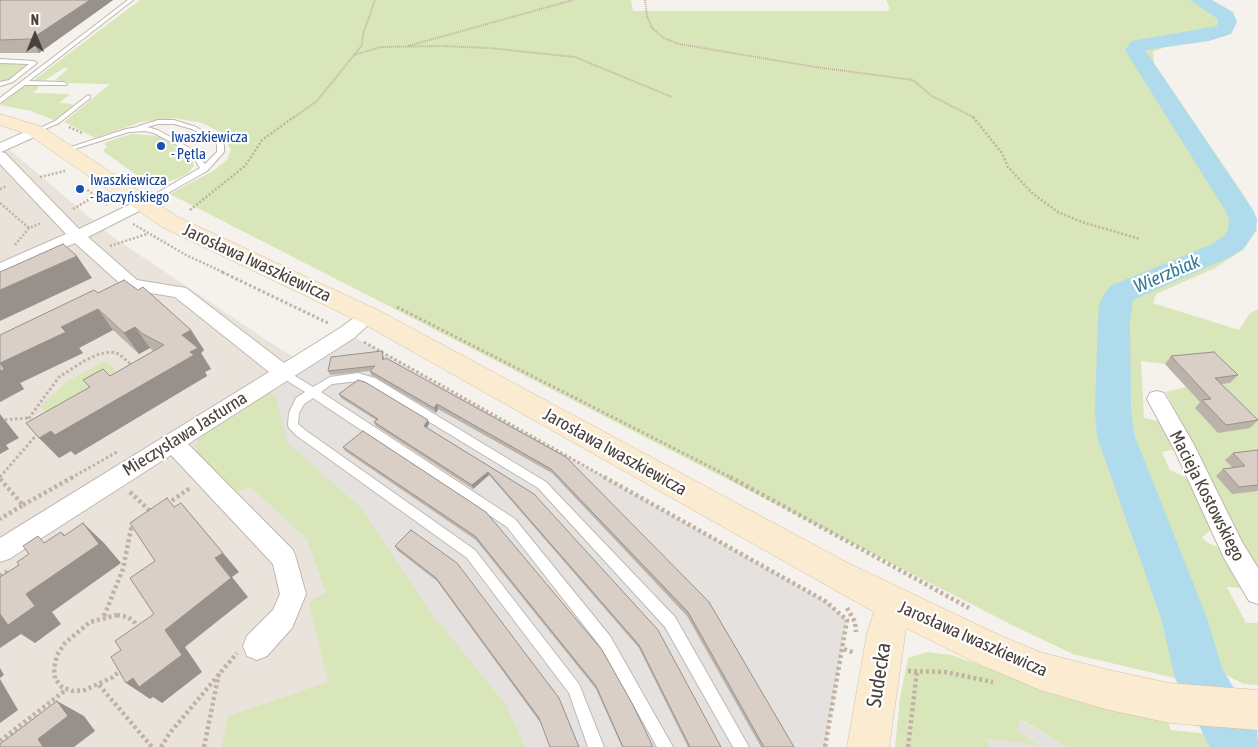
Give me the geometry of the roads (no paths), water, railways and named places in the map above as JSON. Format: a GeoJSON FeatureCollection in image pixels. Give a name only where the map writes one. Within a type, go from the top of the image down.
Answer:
{"type":"FeatureCollection","features":[{"type":"Feature","properties":{"kind":"street","name":"Jarosława Iwaszkiewicza"},"geometry":{"type":"LineString","coordinates":[[0,119],[36,132],[65,163],[170,222],[370,318],[894,604],[987,649],[1040,671],[1169,704],[1258,710]]}},
{"type":"Feature","properties":{"kind":"street"},"geometry":{"type":"LineString","coordinates":[[0,148],[36,132]]}},
{"type":"Feature","properties":{"kind":"street"},"geometry":{"type":"LineString","coordinates":[[0,156],[78,236],[132,284],[180,292],[282,372]]}},
{"type":"Feature","properties":{"kind":"street"},"geometry":{"type":"LineString","coordinates":[[0,270],[78,236],[140,205]]}},
{"type":"Feature","properties":{"kind":"street"},"geometry":{"type":"LineString","coordinates":[[114,293],[132,284]]}},
{"type":"Feature","properties":{"kind":"street","name":"Mieczysława Jasturna"},"geometry":{"type":"LineString","coordinates":[[0,551],[370,318]]}},
{"type":"Feature","properties":{"kind":"street","name":"Macieja Kostowskiego"},"geometry":{"type":"LineString","coordinates":[[1156,399],[1185,449],[1233,550],[1258,592]]}},
{"type":"Feature","properties":{"kind":"street"},"geometry":{"type":"LineString","coordinates":[[172,442],[284,558],[294,594],[283,618],[248,648]]}},
{"type":"Feature","properties":{"kind":"street","name":"Sudecka"},"geometry":{"type":"LineString","coordinates":[[868,747],[886,633],[894,604]]}},
{"type":"Feature","properties":{"kind":"lane"},"geometry":{"type":"LineString","coordinates":[[0,101],[131,0]]}},
{"type":"Feature","properties":{"kind":"lane"},"geometry":{"type":"LineString","coordinates":[[0,61],[34,63],[11,81],[0,84]]}},
{"type":"Feature","properties":{"kind":"lane"},"geometry":{"type":"LineString","coordinates":[[23,83],[64,84]]}},
{"type":"Feature","properties":{"kind":"lane"},"geometry":{"type":"LineString","coordinates":[[36,132],[57,122],[88,97]]}},
{"type":"Feature","properties":{"kind":"lane"},"geometry":{"type":"LineString","coordinates":[[65,163],[95,142],[128,130],[167,121],[194,128],[221,145],[220,152],[204,169],[140,205]]}},
{"type":"Feature","properties":{"kind":"lane"},"geometry":{"type":"LineString","coordinates":[[128,130],[156,130],[193,152],[204,169]]}},
{"type":"Feature","properties":{"kind":"lane"},"geometry":{"type":"LineString","coordinates":[[282,372],[511,523],[605,641],[664,747]]}},
{"type":"Feature","properties":{"kind":"lane"},"geometry":{"type":"LineString","coordinates":[[596,747],[574,689],[471,554],[293,425],[294,413],[300,401],[330,381],[358,377],[371,380],[542,485],[670,622],[741,747]]}},
{"type":"Feature","properties":{"kind":"waterway","name":"Wierzbiak"},"geometry":{"type":"LineString","coordinates":[[1199,0],[1227,16],[1228,22],[1224,30],[1209,35],[1139,45],[1135,50],[1239,210],[1243,219],[1242,230],[1234,242],[1220,251],[1121,293],[1115,305],[1113,410],[1116,437],[1184,618],[1200,678],[1238,747]]}},
{"type":"Feature","properties":{"kind":"place","name":"Iwaszkiewicza - Pętla"},"geometry":{"type":"Point","coordinates":[161,146]}},
{"type":"Feature","properties":{"kind":"place","name":"Iwaszkiewicza - Baczyńskiego"},"geometry":{"type":"Point","coordinates":[80,189]}}]}
